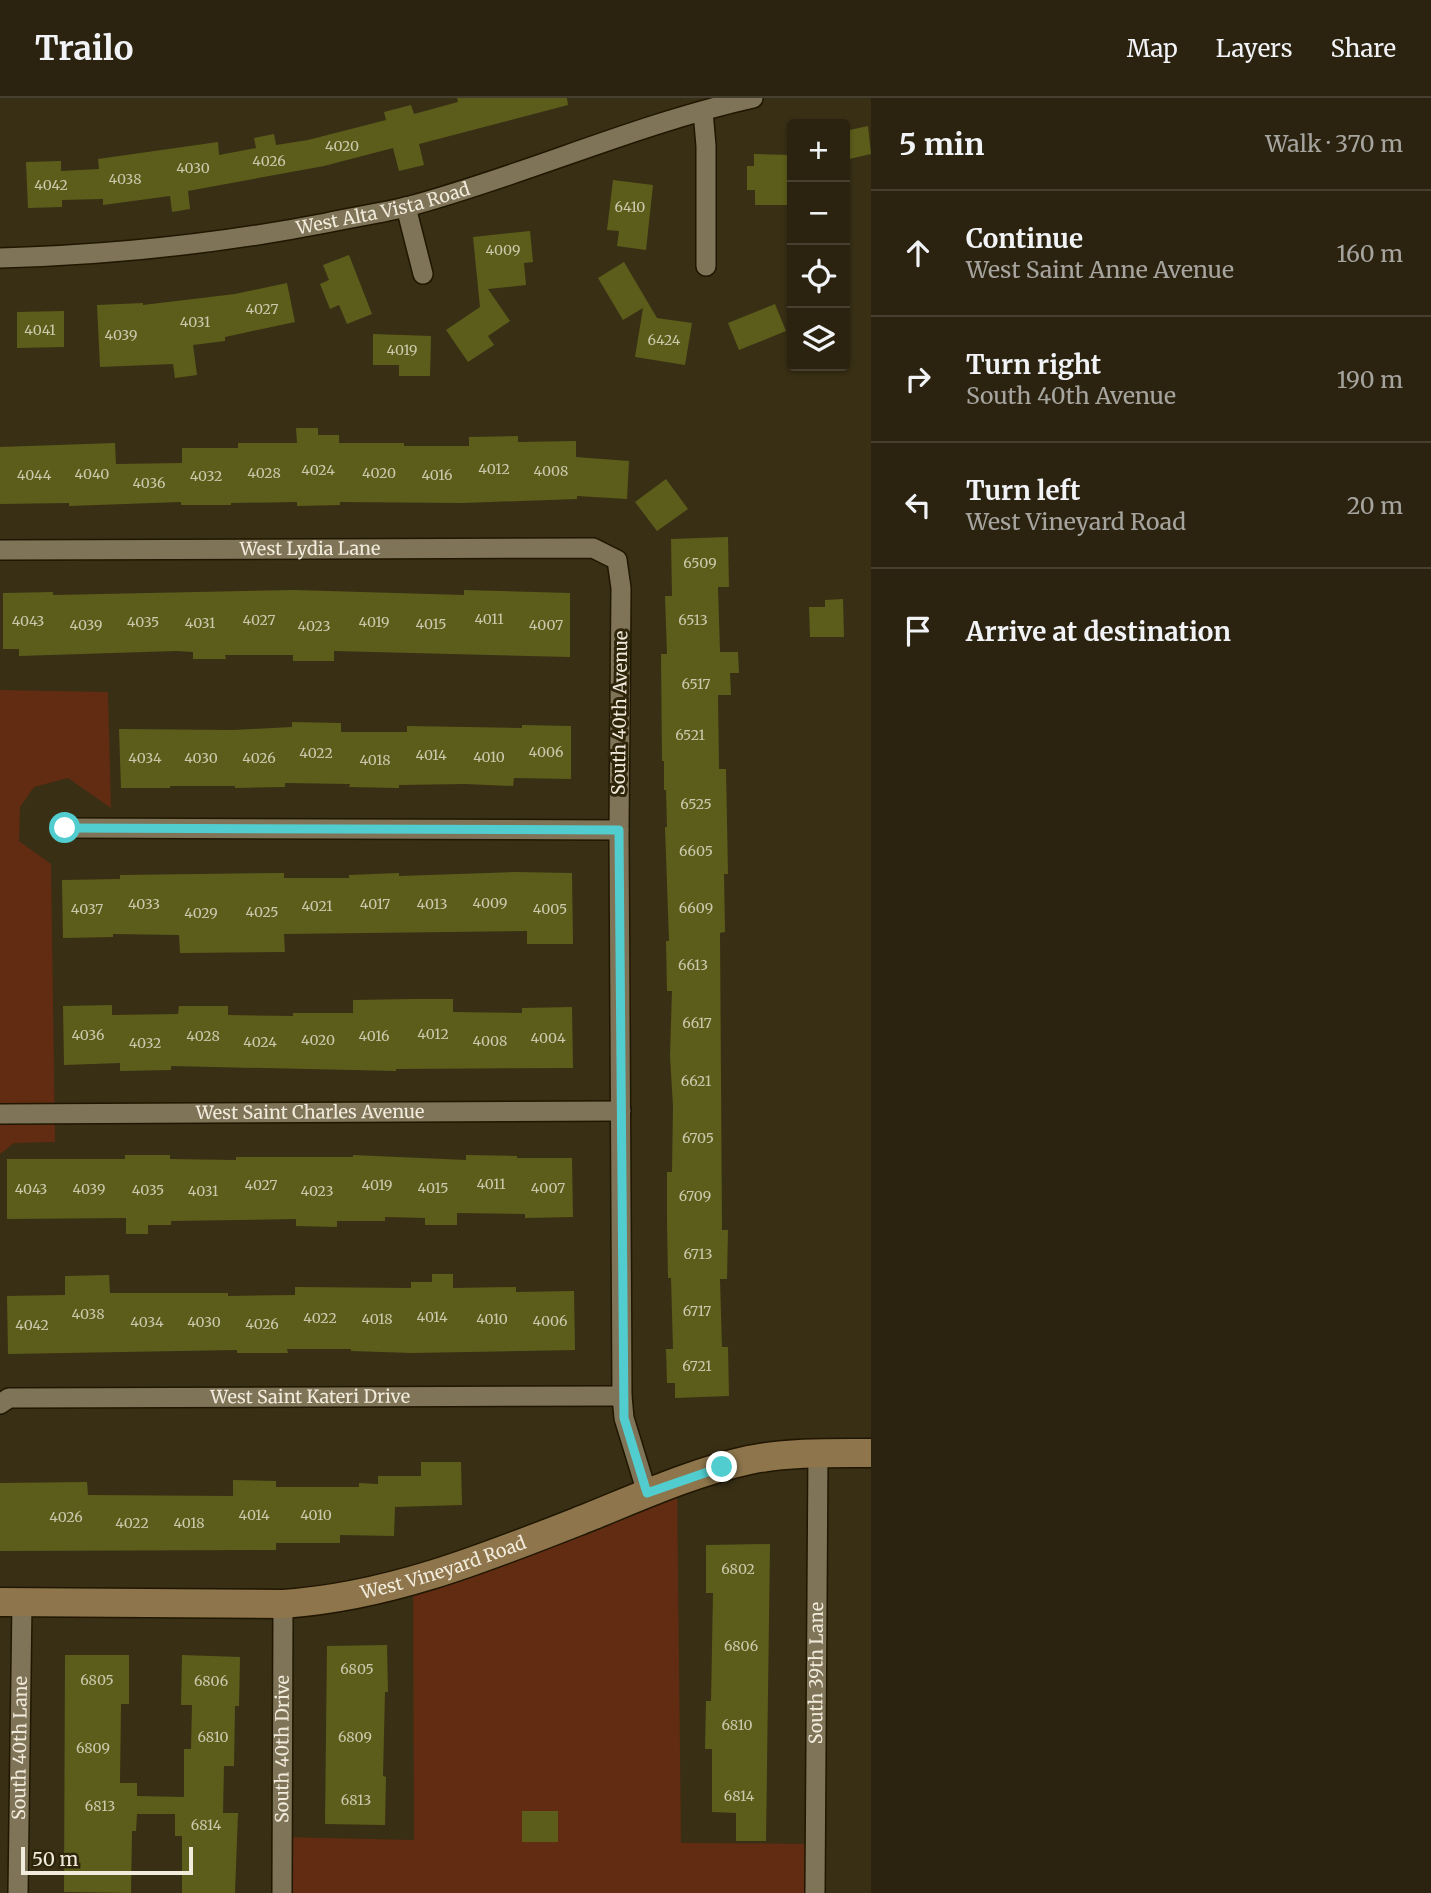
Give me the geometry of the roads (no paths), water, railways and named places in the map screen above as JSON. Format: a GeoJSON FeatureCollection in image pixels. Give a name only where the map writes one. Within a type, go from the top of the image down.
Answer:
{"type":"FeatureCollection","features":[{"type":"Feature","properties":{"kind":"street","name":"West Alta Vista Road"},"geometry":{"type":"LineString","coordinates":[[0,258],[111,254],[187,245],[288,230],[406,207],[703,111],[753,98]]}},
{"type":"Feature","properties":{"kind":"street"},"geometry":{"type":"LineString","coordinates":[[703,111],[706,146],[706,266]]}},
{"type":"Feature","properties":{"kind":"street"},"geometry":{"type":"LineString","coordinates":[[406,207],[423,274]]}},
{"type":"Feature","properties":{"kind":"street","name":"West Lydia Lane"},"geometry":{"type":"LineString","coordinates":[[0,550],[593,548],[617,560]]}},
{"type":"Feature","properties":{"kind":"street","name":"South 40th Avenue"},"geometry":{"type":"LineString","coordinates":[[617,560],[621,588],[619,830],[622,1396],[624,1418],[647,1493]]}},
{"type":"Feature","properties":{"kind":"street"},"geometry":{"type":"LineString","coordinates":[[65,828],[619,830]]}},
{"type":"Feature","properties":{"kind":"street","name":"West Saint Charles Avenue"},"geometry":{"type":"LineString","coordinates":[[0,1114],[621,1111]]}},
{"type":"Feature","properties":{"kind":"street","name":"West Saint Kateri Drive"},"geometry":{"type":"LineString","coordinates":[[3,1398],[622,1396]]}},
{"type":"Feature","properties":{"kind":"street","name":"West Vineyard Road"},"geometry":{"type":"LineString","coordinates":[[11,1602],[283,1604],[326,1601],[413,1581],[647,1493],[749,1460],[818,1452],[871,1453]]}},
{"type":"Feature","properties":{"kind":"street","name":"South 39th Lane"},"geometry":{"type":"LineString","coordinates":[[815,1893],[818,1452]]}},
{"type":"Feature","properties":{"kind":"street","name":"South 40th Lane"},"geometry":{"type":"LineString","coordinates":[[11,1602],[19,1893]]}},
{"type":"Feature","properties":{"kind":"street","name":"South 40th Drive"},"geometry":{"type":"LineString","coordinates":[[282,1893],[283,1604]]}}]}
